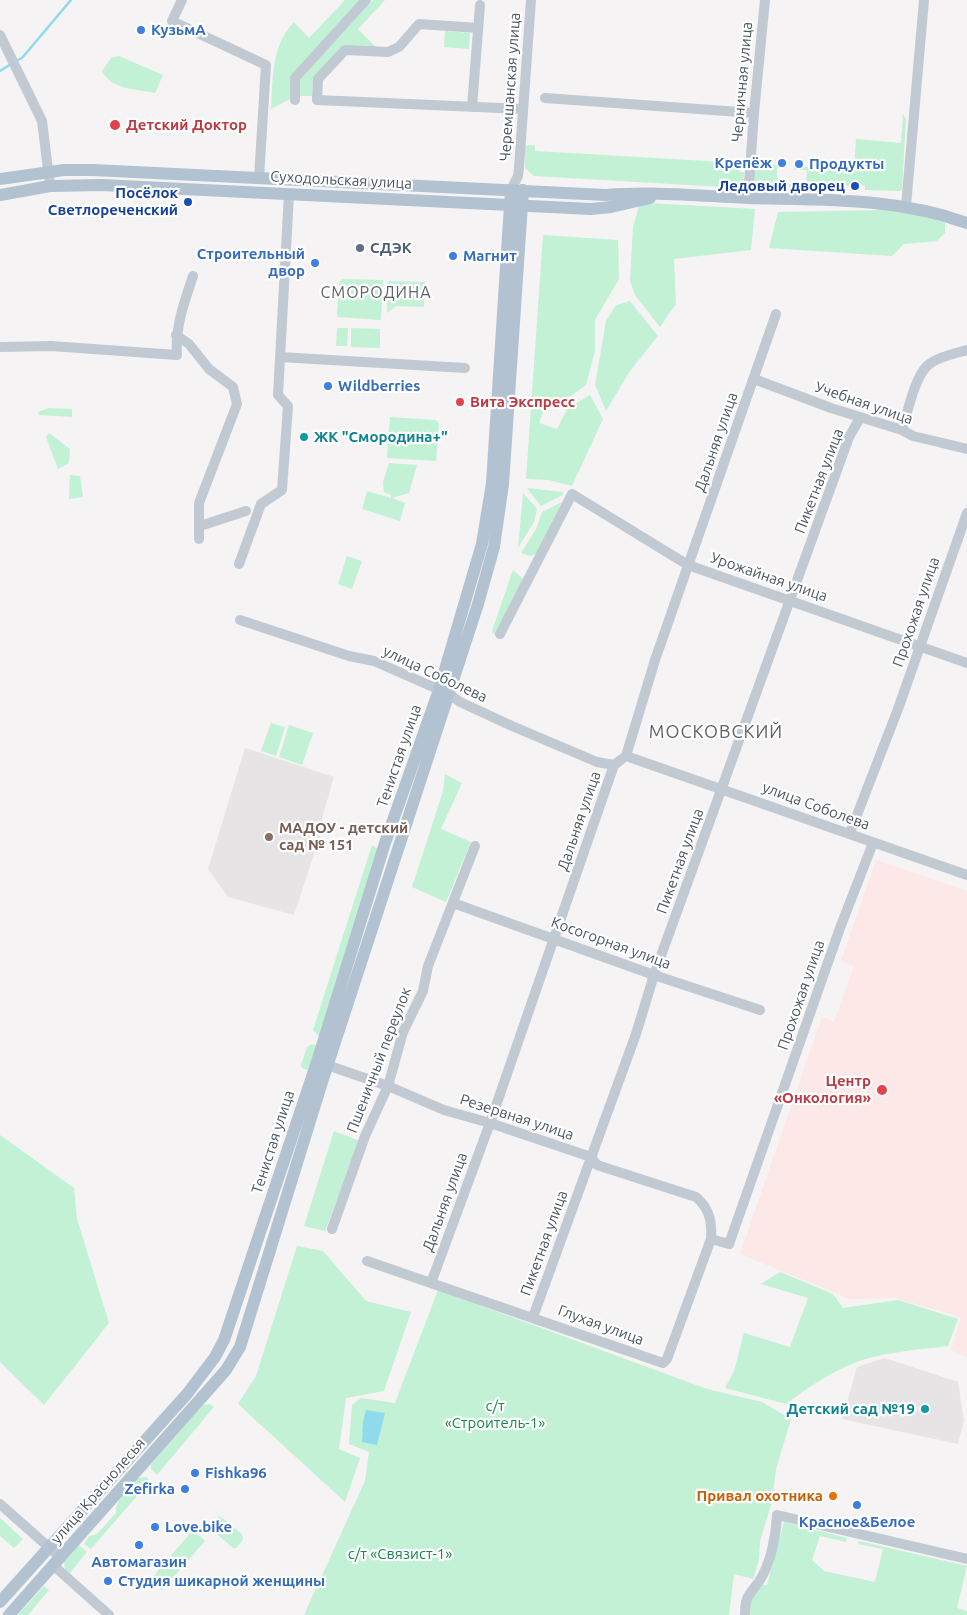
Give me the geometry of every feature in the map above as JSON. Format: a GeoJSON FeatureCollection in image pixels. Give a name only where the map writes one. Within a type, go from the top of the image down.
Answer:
{"type":"FeatureCollection","features":[{"type":"Feature","properties":{"kind":"main road","name":"Суходольская улица"},"geometry":{"type":"LineString","coordinates":[[0,179],[49,172],[93,170],[606,195],[642,192],[748,198],[856,201],[906,206],[938,213],[967,223]]}},
{"type":"Feature","properties":{"kind":"main road","name":"Суходольская улица"},"geometry":{"type":"LineString","coordinates":[[0,195],[50,186],[102,185],[601,209],[641,200],[679,195]]}},
{"type":"Feature","properties":{"kind":"main road","name":"Тенистая улица"},"geometry":{"type":"LineString","coordinates":[[210,1388],[226,1370],[240,1347],[386,843],[444,692],[468,599],[482,544],[492,483],[517,190]]}},
{"type":"Feature","properties":{"kind":"main road","name":"Тенистая улица"},"geometry":{"type":"LineString","coordinates":[[187,1394],[215,1357],[224,1340],[322,1063]]}},
{"type":"Feature","properties":{"kind":"main road","name":"улица Краснолесья"},"geometry":{"type":"LineString","coordinates":[[10,1615],[210,1388]]}},
{"type":"Feature","properties":{"kind":"main road","name":"улица Краснолесья"},"geometry":{"type":"LineString","coordinates":[[0,1602],[187,1394]]}},
{"type":"Feature","properties":{"kind":"street"},"geometry":{"type":"LineString","coordinates":[[182,0],[172,21],[266,65],[259,178]]}},
{"type":"Feature","properties":{"kind":"street"},"geometry":{"type":"LineString","coordinates":[[295,100],[295,78],[366,0]]}},
{"type":"Feature","properties":{"kind":"street","name":"Черемшанская улица"},"geometry":{"type":"LineString","coordinates":[[517,190],[531,0]]}},
{"type":"Feature","properties":{"kind":"street","name":"Черничная улица"},"geometry":{"type":"LineString","coordinates":[[748,198],[765,0]]}},
{"type":"Feature","properties":{"kind":"street"},"geometry":{"type":"LineString","coordinates":[[906,206],[924,0]]}},
{"type":"Feature","properties":{"kind":"street"},"geometry":{"type":"LineString","coordinates":[[472,106],[480,5]]}},
{"type":"Feature","properties":{"kind":"street"},"geometry":{"type":"LineString","coordinates":[[478,28],[419,24],[399,47],[388,52],[345,50],[318,79],[316,100],[523,109]]}},
{"type":"Feature","properties":{"kind":"street"},"geometry":{"type":"LineString","coordinates":[[0,35],[42,121],[50,186]]}},
{"type":"Feature","properties":{"kind":"street"},"geometry":{"type":"LineString","coordinates":[[545,98],[754,113]]}},
{"type":"Feature","properties":{"kind":"street"},"geometry":{"type":"LineString","coordinates":[[239,564],[261,504],[282,490],[288,406],[278,395],[290,194]]}},
{"type":"Feature","properties":{"kind":"street"},"geometry":{"type":"LineString","coordinates":[[0,347],[51,346],[177,356],[176,335],[193,276]]}},
{"type":"Feature","properties":{"kind":"street","name":"Дальняя улица"},"geometry":{"type":"LineString","coordinates":[[431,1283],[490,1123],[614,764],[626,756],[655,660],[776,314]]}},
{"type":"Feature","properties":{"kind":"street"},"geometry":{"type":"LineString","coordinates":[[176,335],[190,344],[209,370],[233,387],[237,404],[200,503],[199,539]]}},
{"type":"Feature","properties":{"kind":"street"},"geometry":{"type":"LineString","coordinates":[[902,430],[921,375],[926,366],[943,356],[967,350]]}},
{"type":"Feature","properties":{"kind":"street"},"geometry":{"type":"LineString","coordinates":[[280,357],[465,368]]}},
{"type":"Feature","properties":{"kind":"street","name":"Учебная улица"},"geometry":{"type":"LineString","coordinates":[[754,379],[860,418],[902,430],[914,436],[950,447],[967,449]]}},
{"type":"Feature","properties":{"kind":"street","name":"Пикетная улица"},"geometry":{"type":"LineString","coordinates":[[533,1317],[849,437],[860,418]]}},
{"type":"Feature","properties":{"kind":"street","name":"Урожайная улица"},"geometry":{"type":"LineString","coordinates":[[500,634],[572,494],[688,565],[967,663]]}},
{"type":"Feature","properties":{"kind":"street"},"geometry":{"type":"LineString","coordinates":[[200,526],[246,511]]}},
{"type":"Feature","properties":{"kind":"street","name":"Прохожая улица"},"geometry":{"type":"LineString","coordinates":[[850,833],[920,646],[967,513]]}},
{"type":"Feature","properties":{"kind":"street","name":"улица Соболева"},"geometry":{"type":"LineString","coordinates":[[240,620],[348,656],[374,662],[444,692],[460,702],[512,726],[597,762],[614,764]]}},
{"type":"Feature","properties":{"kind":"street","name":"улица Соболева"},"geometry":{"type":"LineString","coordinates":[[626,756],[967,875]]}},
{"type":"Feature","properties":{"kind":"street","name":"Прохожая улица"},"geometry":{"type":"LineString","coordinates":[[711,1239],[729,1244],[840,928],[873,843]]}},
{"type":"Feature","properties":{"kind":"street","name":"Пшеничный переулок"},"geometry":{"type":"LineString","coordinates":[[332,1229],[365,1136],[388,1086],[403,1032],[423,991],[428,966],[475,846]]}},
{"type":"Feature","properties":{"kind":"street","name":"Косогорная улица"},"geometry":{"type":"LineString","coordinates":[[453,903],[555,938],[654,976],[760,1010]]}},
{"type":"Feature","properties":{"kind":"street","name":"Резервная улица"},"geometry":{"type":"LineString","coordinates":[[322,1063],[388,1086],[444,1110],[490,1123],[591,1157],[597,1165],[696,1197],[705,1204]]}},
{"type":"Feature","properties":{"kind":"street","name":"Глухая улица"},"geometry":{"type":"LineString","coordinates":[[367,1262],[533,1317],[663,1363],[667,1358],[711,1239],[710,1218],[705,1204]]}},
{"type":"Feature","properties":{"kind":"street"},"geometry":{"type":"LineString","coordinates":[[1,1505],[49,1548],[57,1562],[80,1590],[109,1615]]}},
{"type":"Feature","properties":{"kind":"street"},"geometry":{"type":"LineString","coordinates":[[745,1615],[750,1590],[761,1579],[768,1562],[777,1515],[967,1559]]}},
{"type":"Feature","properties":{"kind":"shaded area","name":"МАДОУ - детский сад № 151"},"geometry":{"type":"Polygon","coordinates":[[[245,748],[334,777],[322,818],[324,824],[294,915],[228,897],[208,869],[245,748]]]}},
{"type":"Feature","properties":{"kind":"shaded area","name":"Центр «Онкология»"},"geometry":{"type":"Polygon","coordinates":[[[876,860],[967,891],[967,1357],[951,1350],[961,1317],[895,1298],[850,1299],[740,1254],[822,1017],[834,1022],[854,966],[841,961],[876,860]]]}},
{"type":"Feature","properties":{"kind":"shaded area"},"geometry":{"type":"Polygon","coordinates":[[[885,1358],[958,1382],[964,1421],[958,1444],[842,1419],[857,1367],[885,1358]]]}},
{"type":"Feature","properties":{"kind":"green space"},"geometry":{"type":"Polygon","coordinates":[[[345,0],[362,0],[292,75],[292,98],[271,109],[273,74],[277,52],[286,31],[294,22],[309,38],[345,0]]]}},
{"type":"Feature","properties":{"kind":"green space"},"geometry":{"type":"Polygon","coordinates":[[[373,0],[385,0],[358,29],[377,48],[344,46],[313,81],[312,96],[298,96],[298,81],[373,0]]]}},
{"type":"Feature","properties":{"kind":"green space"},"geometry":{"type":"Polygon","coordinates":[[[445,31],[470,33],[469,49],[444,47],[445,31]]]}},
{"type":"Feature","properties":{"kind":"green space"},"geometry":{"type":"Polygon","coordinates":[[[119,56],[163,75],[155,93],[125,88],[106,77],[102,71],[111,58],[119,56]]]}},
{"type":"Feature","properties":{"kind":"green space"},"geometry":{"type":"Polygon","coordinates":[[[903,114],[906,119],[902,190],[865,190],[865,185],[843,186],[842,189],[789,190],[789,184],[806,184],[807,170],[794,170],[793,166],[854,170],[856,139],[901,143],[903,114]]]}},
{"type":"Feature","properties":{"kind":"green space"},"geometry":{"type":"Polygon","coordinates":[[[535,145],[535,151],[741,163],[740,172],[744,172],[743,185],[740,188],[534,176],[525,168],[525,147],[535,145]]]}},
{"type":"Feature","properties":{"kind":"green space"},"geometry":{"type":"Polygon","coordinates":[[[754,165],[779,165],[777,184],[782,184],[782,188],[756,189],[754,186],[754,165]]]}},
{"type":"Feature","properties":{"kind":"green space"},"geometry":{"type":"Polygon","coordinates":[[[648,203],[755,209],[751,250],[674,259],[676,304],[660,327],[635,295],[630,281],[633,227],[639,206],[648,203]]]}},
{"type":"Feature","properties":{"kind":"green space"},"geometry":{"type":"Polygon","coordinates":[[[883,210],[920,215],[945,223],[945,233],[937,241],[904,244],[892,256],[769,248],[778,212],[883,210]]]}},
{"type":"Feature","properties":{"kind":"green space"},"geometry":{"type":"Polygon","coordinates":[[[543,235],[618,240],[619,279],[595,320],[595,351],[586,385],[558,405],[547,402],[539,423],[557,429],[567,409],[590,395],[603,419],[572,486],[549,480],[526,479],[543,235]]]}},
{"type":"Feature","properties":{"kind":"green space"},"geometry":{"type":"Polygon","coordinates":[[[342,279],[383,280],[381,320],[337,317],[339,283],[342,279]]]}},
{"type":"Feature","properties":{"kind":"green space"},"geometry":{"type":"Polygon","coordinates":[[[388,281],[425,282],[424,307],[396,306],[387,313],[388,281]]]}},
{"type":"Feature","properties":{"kind":"green space"},"geometry":{"type":"Polygon","coordinates":[[[630,301],[658,336],[630,371],[606,411],[595,385],[606,321],[616,305],[630,301]]]}},
{"type":"Feature","properties":{"kind":"green space"},"geometry":{"type":"Polygon","coordinates":[[[337,328],[348,328],[347,346],[336,346],[337,328]]]}},
{"type":"Feature","properties":{"kind":"green space"},"geometry":{"type":"Polygon","coordinates":[[[351,328],[380,329],[380,348],[351,347],[351,328]]]}},
{"type":"Feature","properties":{"kind":"green space"},"geometry":{"type":"Polygon","coordinates":[[[49,408],[72,409],[72,417],[39,415],[38,412],[49,408]]]}},
{"type":"Feature","properties":{"kind":"green space"},"geometry":{"type":"Polygon","coordinates":[[[390,417],[436,420],[439,424],[436,461],[387,458],[390,417]]]}},
{"type":"Feature","properties":{"kind":"green space"},"geometry":{"type":"Polygon","coordinates":[[[49,433],[70,449],[69,463],[58,469],[46,437],[49,433]]]}},
{"type":"Feature","properties":{"kind":"green space"},"geometry":{"type":"Polygon","coordinates":[[[389,463],[417,465],[409,493],[392,498],[405,503],[400,521],[362,509],[367,491],[391,498],[391,495],[384,492],[383,482],[389,463]]]}},
{"type":"Feature","properties":{"kind":"green space"},"geometry":{"type":"Polygon","coordinates":[[[70,475],[80,476],[83,497],[69,499],[70,475]]]}},
{"type":"Feature","properties":{"kind":"green space"},"geometry":{"type":"Polygon","coordinates":[[[527,488],[563,492],[563,495],[541,506],[527,488]]]}},
{"type":"Feature","properties":{"kind":"green space"},"geometry":{"type":"Polygon","coordinates":[[[523,493],[537,509],[534,522],[518,548],[523,493]]]}},
{"type":"Feature","properties":{"kind":"green space"},"geometry":{"type":"Polygon","coordinates":[[[562,502],[537,553],[531,556],[521,553],[536,529],[542,512],[562,502]]]}},
{"type":"Feature","properties":{"kind":"green space"},"geometry":{"type":"Polygon","coordinates":[[[347,556],[362,561],[352,589],[338,584],[347,556]]]}},
{"type":"Feature","properties":{"kind":"green space"},"geometry":{"type":"Polygon","coordinates":[[[513,570],[522,578],[522,582],[494,635],[492,631],[513,570]]]}},
{"type":"Feature","properties":{"kind":"green space"},"geometry":{"type":"Polygon","coordinates":[[[271,723],[285,727],[276,756],[261,751],[271,723]]]}},
{"type":"Feature","properties":{"kind":"green space"},"geometry":{"type":"Polygon","coordinates":[[[289,725],[313,733],[302,765],[279,757],[289,725]]]}},
{"type":"Feature","properties":{"kind":"green space"},"geometry":{"type":"Polygon","coordinates":[[[445,774],[462,783],[441,829],[471,842],[446,902],[412,887],[443,791],[445,774]]]}},
{"type":"Feature","properties":{"kind":"green space"},"geometry":{"type":"Polygon","coordinates":[[[372,845],[379,850],[320,1037],[313,1030],[372,845]]]}},
{"type":"Feature","properties":{"kind":"green space"},"geometry":{"type":"Polygon","coordinates":[[[312,1044],[318,1046],[310,1071],[302,1068],[301,1065],[307,1047],[312,1044]]]}},
{"type":"Feature","properties":{"kind":"green space"},"geometry":{"type":"Polygon","coordinates":[[[334,1131],[360,1141],[325,1231],[304,1226],[334,1131]]]}},
{"type":"Feature","properties":{"kind":"green space"},"geometry":{"type":"Polygon","coordinates":[[[0,1135],[74,1188],[77,1219],[109,1323],[44,1405],[0,1362],[0,1135]]]}},
{"type":"Feature","properties":{"kind":"green space"},"geometry":{"type":"Polygon","coordinates":[[[297,1246],[323,1251],[366,1301],[411,1312],[384,1391],[346,1398],[339,1449],[360,1458],[345,1502],[238,1404],[256,1376],[297,1246]]]}},
{"type":"Feature","properties":{"kind":"green space"},"geometry":{"type":"Polygon","coordinates":[[[780,1272],[833,1294],[843,1308],[898,1300],[958,1319],[948,1346],[898,1352],[873,1357],[849,1365],[824,1378],[786,1404],[725,1388],[734,1371],[744,1333],[790,1347],[808,1298],[761,1284],[780,1272]]]}},
{"type":"Feature","properties":{"kind":"green space","name":"с/т «Строитель-1»"},"geometry":{"type":"Polygon","coordinates":[[[438,1290],[707,1389],[762,1402],[791,1419],[776,1469],[772,1502],[760,1541],[759,1560],[753,1579],[734,1574],[729,1615],[304,1615],[365,1481],[369,1452],[349,1444],[352,1405],[361,1398],[395,1403],[438,1290]]]}},
{"type":"Feature","properties":{"kind":"green space"},"geometry":{"type":"Polygon","coordinates":[[[209,1404],[214,1407],[157,1475],[151,1469],[151,1464],[203,1405],[209,1404]]]}},
{"type":"Feature","properties":{"kind":"green space"},"geometry":{"type":"Polygon","coordinates":[[[146,1477],[150,1481],[91,1549],[84,1544],[89,1536],[97,1534],[116,1513],[120,1499],[131,1485],[138,1478],[146,1477]]]}},
{"type":"Feature","properties":{"kind":"green space"},"geometry":{"type":"Polygon","coordinates":[[[218,1517],[221,1517],[242,1534],[243,1540],[236,1548],[233,1548],[211,1529],[210,1527],[218,1517]]]}},
{"type":"Feature","properties":{"kind":"green space"},"geometry":{"type":"Polygon","coordinates":[[[0,1518],[23,1539],[14,1548],[0,1536],[0,1518]]]}},
{"type":"Feature","properties":{"kind":"green space"},"geometry":{"type":"Polygon","coordinates":[[[784,1522],[847,1538],[846,1542],[820,1536],[812,1560],[824,1571],[875,1582],[883,1549],[858,1544],[859,1541],[967,1566],[957,1608],[967,1611],[967,1615],[749,1615],[751,1596],[761,1585],[767,1585],[784,1522]]]}},
{"type":"Feature","properties":{"kind":"green space"},"geometry":{"type":"Polygon","coordinates":[[[193,1530],[205,1541],[162,1590],[150,1580],[193,1530]]]}},
{"type":"Feature","properties":{"kind":"green space"},"geometry":{"type":"Polygon","coordinates":[[[79,1545],[87,1552],[69,1574],[65,1570],[64,1562],[79,1545]]]}},
{"type":"Feature","properties":{"kind":"green space"},"geometry":{"type":"Polygon","coordinates":[[[44,1586],[49,1590],[28,1615],[18,1615],[44,1586]]]}},
{"type":"Feature","properties":{"kind":"water"},"geometry":{"type":"Polygon","coordinates":[[[366,1410],[385,1413],[377,1445],[362,1442],[366,1410]]]}},
{"type":"Feature","properties":{"kind":"waterway"},"geometry":{"type":"LineString","coordinates":[[16,61],[22,58],[71,0]]}},
{"type":"Feature","properties":{"kind":"waterway"},"geometry":{"type":"LineString","coordinates":[[0,71],[11,64]]}},
{"type":"Feature","properties":{"kind":"place","name":"КузьмА"},"geometry":{"type":"Point","coordinates":[141,30]}},
{"type":"Feature","properties":{"kind":"place","name":"Детский Доктор"},"geometry":{"type":"Point","coordinates":[115,125]}},
{"type":"Feature","properties":{"kind":"place","name":"Крепёж"},"geometry":{"type":"Point","coordinates":[782,163]}},
{"type":"Feature","properties":{"kind":"place","name":"Продукты"},"geometry":{"type":"Point","coordinates":[799,164]}},
{"type":"Feature","properties":{"kind":"place","name":"Ледовый дворец"},"geometry":{"type":"Point","coordinates":[855,186]}},
{"type":"Feature","properties":{"kind":"place","name":"Посёлок Светлореченский"},"geometry":{"type":"Point","coordinates":[188,202]}},
{"type":"Feature","properties":{"kind":"place","name":"СДЭК"},"geometry":{"type":"Point","coordinates":[360,248]}},
{"type":"Feature","properties":{"kind":"place","name":"Магнит"},"geometry":{"type":"Point","coordinates":[453,256]}},
{"type":"Feature","properties":{"kind":"place","name":"Строительный двор"},"geometry":{"type":"Point","coordinates":[315,263]}},
{"type":"Feature","properties":{"kind":"place","name":"Wildberries"},"geometry":{"type":"Point","coordinates":[328,386]}},
{"type":"Feature","properties":{"kind":"place","name":"Вита Экспресс"},"geometry":{"type":"Point","coordinates":[460,402]}},
{"type":"Feature","properties":{"kind":"place","name":"ЖК \"Смородина+\""},"geometry":{"type":"Point","coordinates":[304,437]}},
{"type":"Feature","properties":{"kind":"place","name":"МАДОУ - детский сад № 151"},"geometry":{"type":"Point","coordinates":[269,837]}},
{"type":"Feature","properties":{"kind":"place","name":"Центр «Онкология»"},"geometry":{"type":"Point","coordinates":[882,1090]}},
{"type":"Feature","properties":{"kind":"place","name":"Детский сад №19"},"geometry":{"type":"Point","coordinates":[925,1409]}},
{"type":"Feature","properties":{"kind":"place","name":"Fishka96"},"geometry":{"type":"Point","coordinates":[195,1473]}},
{"type":"Feature","properties":{"kind":"place","name":"Zefirka"},"geometry":{"type":"Point","coordinates":[185,1489]}},
{"type":"Feature","properties":{"kind":"place","name":"Привал охотника"},"geometry":{"type":"Point","coordinates":[833,1496]}},
{"type":"Feature","properties":{"kind":"place","name":"Красное&Белое"},"geometry":{"type":"Point","coordinates":[857,1505]}},
{"type":"Feature","properties":{"kind":"place","name":"Love.bike"},"geometry":{"type":"Point","coordinates":[155,1527]}},
{"type":"Feature","properties":{"kind":"place","name":"Автомагазин"},"geometry":{"type":"Point","coordinates":[139,1545]}},
{"type":"Feature","properties":{"kind":"place","name":"Студия шикарной женщины"},"geometry":{"type":"Point","coordinates":[108,1581]}},
{"type":"Feature","properties":{"kind":"district","name":"СМОРОДИНА"},"geometry":{"type":"Point","coordinates":[376,293]}},
{"type":"Feature","properties":{"kind":"district","name":"МОСКОВСКИЙ"},"geometry":{"type":"Point","coordinates":[716,732]}},
{"type":"Feature","properties":{"kind":"park label","name":"с/т «Связист-1»"},"geometry":{"type":"Point","coordinates":[400,1554]}}]}
